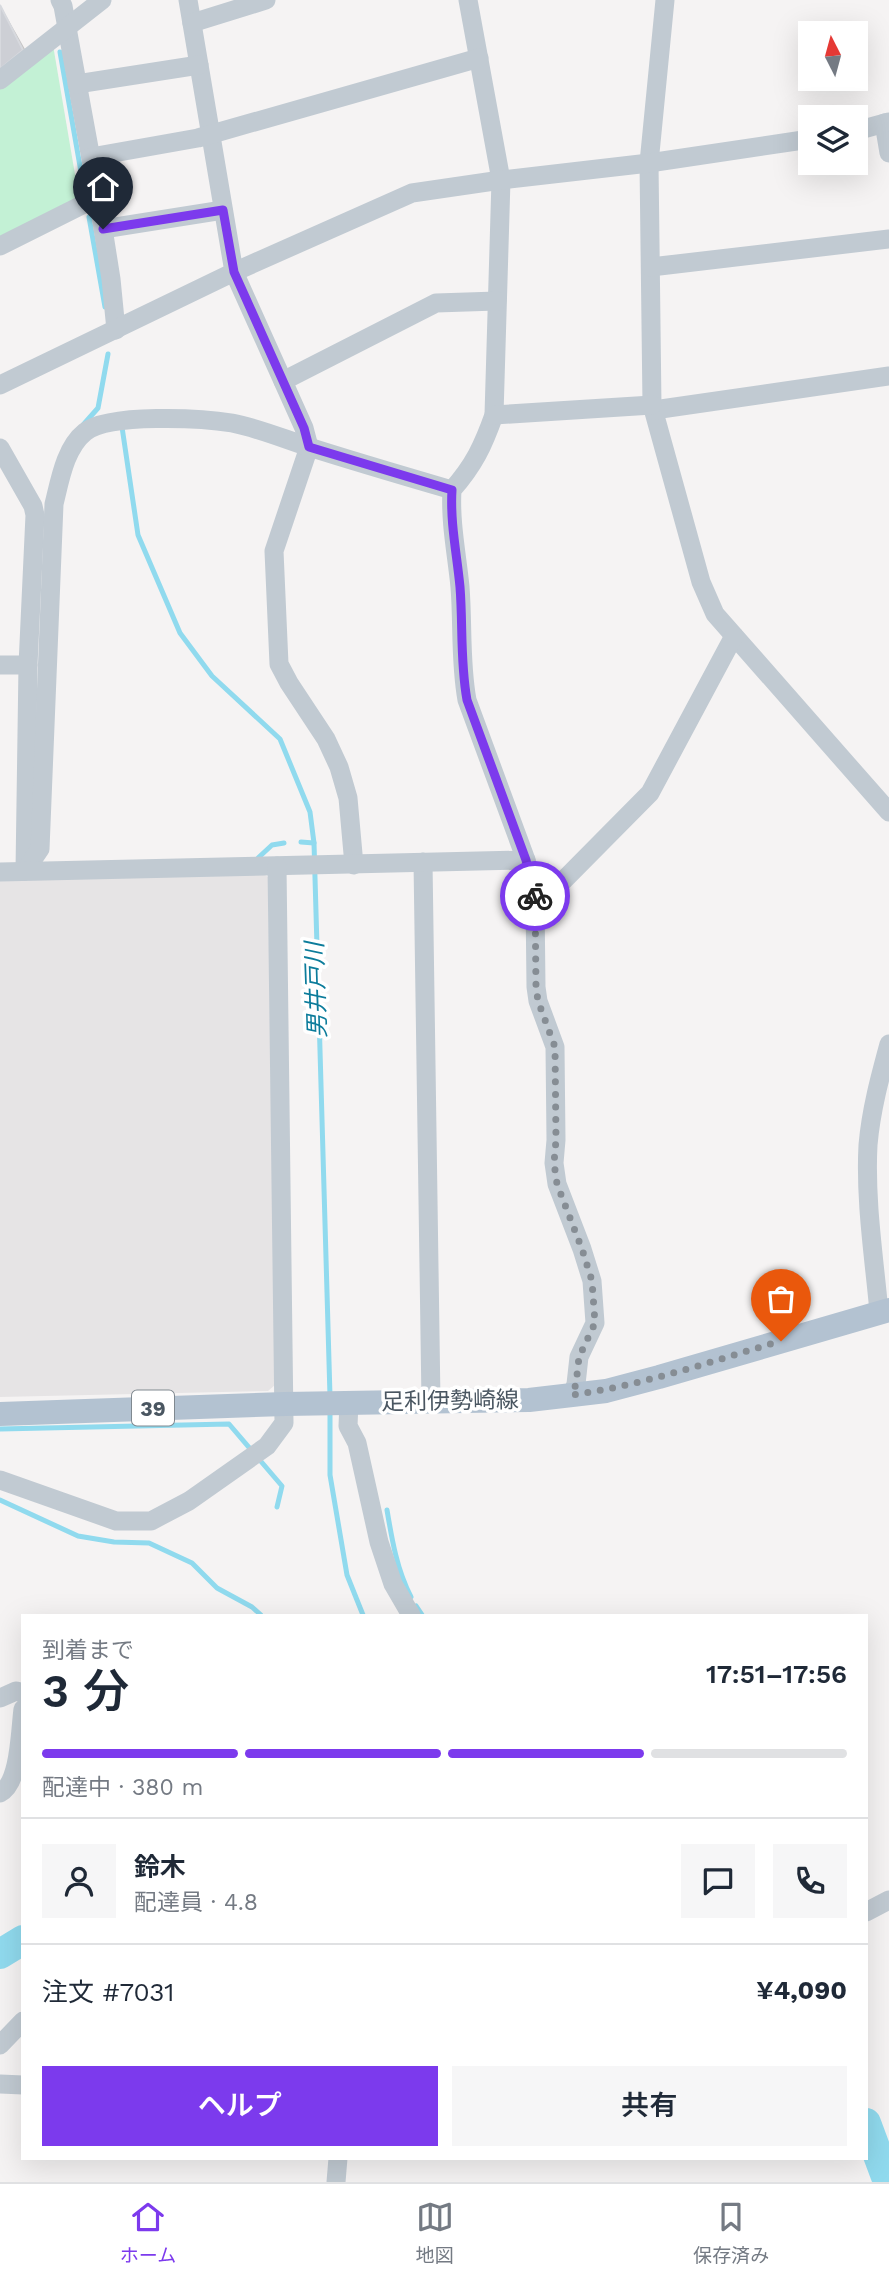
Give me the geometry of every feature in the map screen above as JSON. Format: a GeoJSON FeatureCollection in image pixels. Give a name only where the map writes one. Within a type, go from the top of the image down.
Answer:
{"type":"FeatureCollection","features":[{"type":"Feature","properties":{"kind":"main road","name":"足利伊勢崎線"},"geometry":{"type":"LineString","coordinates":[[0,1414],[346,1402],[528,1399],[572,1395],[606,1391],[659,1377],[884,1311]]}},
{"type":"Feature","properties":{"kind":"street"},"geometry":{"type":"LineString","coordinates":[[60,0],[98,197],[116,330]]}},
{"type":"Feature","properties":{"kind":"street"},"geometry":{"type":"LineString","coordinates":[[0,80],[102,0]]}},
{"type":"Feature","properties":{"kind":"street"},"geometry":{"type":"LineString","coordinates":[[188,0],[234,272],[304,428],[309,447],[274,551],[279,664],[326,739],[339,767],[348,797],[354,865]]}},
{"type":"Feature","properties":{"kind":"street"},"geometry":{"type":"LineString","coordinates":[[192,23],[266,0]]}},
{"type":"Feature","properties":{"kind":"street"},"geometry":{"type":"LineString","coordinates":[[468,0],[501,180],[494,415],[482,450],[470,470],[452,490],[452,518],[462,615],[463,678],[467,700],[526,860],[536,902],[536,987],[538,1001],[555,1047],[554,1163],[557,1184],[592,1281],[595,1323],[579,1357],[572,1395]]}},
{"type":"Feature","properties":{"kind":"street"},"geometry":{"type":"LineString","coordinates":[[665,0],[649,163],[653,408],[701,582],[715,614],[889,812]]}},
{"type":"Feature","properties":{"kind":"street"},"geometry":{"type":"LineString","coordinates":[[90,157],[198,138],[479,58]]}},
{"type":"Feature","properties":{"kind":"street"},"geometry":{"type":"LineString","coordinates":[[77,84],[199,65]]}},
{"type":"Feature","properties":{"kind":"street"},"geometry":{"type":"LineString","coordinates":[[868,128],[887,122],[889,153]]}},
{"type":"Feature","properties":{"kind":"street"},"geometry":{"type":"LineString","coordinates":[[0,385],[234,272],[412,193],[798,141]]}},
{"type":"Feature","properties":{"kind":"street"},"geometry":{"type":"LineString","coordinates":[[0,246],[98,197]]}},
{"type":"Feature","properties":{"kind":"street"},"geometry":{"type":"LineString","coordinates":[[103,229],[223,210]]}},
{"type":"Feature","properties":{"kind":"street"},"geometry":{"type":"LineString","coordinates":[[650,267],[889,239]]}},
{"type":"Feature","properties":{"kind":"street"},"geometry":{"type":"LineString","coordinates":[[283,381],[436,303],[497,301]]}},
{"type":"Feature","properties":{"kind":"street"},"geometry":{"type":"LineString","coordinates":[[494,415],[653,408],[889,376]]}},
{"type":"Feature","properties":{"kind":"street"},"geometry":{"type":"LineString","coordinates":[[25,871],[40,849],[54,504],[61,475],[75,442],[87,430],[102,424],[134,419],[234,424],[452,490]]}},
{"type":"Feature","properties":{"kind":"street"},"geometry":{"type":"LineString","coordinates":[[0,448],[33,506],[35,515],[28,666],[25,871]]}},
{"type":"Feature","properties":{"kind":"street"},"geometry":{"type":"LineString","coordinates":[[536,902],[551,893],[650,793],[734,636]]}},
{"type":"Feature","properties":{"kind":"street"},"geometry":{"type":"LineString","coordinates":[[0,666],[28,666]]}},
{"type":"Feature","properties":{"kind":"street"},"geometry":{"type":"LineString","coordinates":[[0,872],[526,860]]}},
{"type":"Feature","properties":{"kind":"street"},"geometry":{"type":"LineString","coordinates":[[423,862],[431,1402]]}},
{"type":"Feature","properties":{"kind":"street"},"geometry":{"type":"LineString","coordinates":[[0,1480],[116,1521],[151,1521],[189,1501],[267,1446],[296,1404],[276,866]]}},
{"type":"Feature","properties":{"kind":"street"},"geometry":{"type":"LineString","coordinates":[[884,1311],[868,1183],[875,1094],[889,1044]]}},
{"type":"Feature","properties":{"kind":"street"},"geometry":{"type":"LineString","coordinates":[[346,1402],[348,1426],[357,1443],[379,1542],[393,1584],[410,1614]]}},
{"type":"Feature","properties":{"kind":"street"},"geometry":{"type":"LineString","coordinates":[[0,1698],[16,1691],[21,1692]]}},
{"type":"Feature","properties":{"kind":"street"},"geometry":{"type":"LineString","coordinates":[[0,1793],[10,1786],[14,1774],[21,1723]]}},
{"type":"Feature","properties":{"kind":"street"},"geometry":{"type":"LineString","coordinates":[[868,1911],[889,1900]]}},
{"type":"Feature","properties":{"kind":"street"},"geometry":{"type":"LineString","coordinates":[[0,2045],[21,2023]]}},
{"type":"Feature","properties":{"kind":"street"},"geometry":{"type":"LineString","coordinates":[[0,2084],[21,2085]]}},
{"type":"Feature","properties":{"kind":"street"},"geometry":{"type":"LineString","coordinates":[[336,2182],[338,2160]]}},
{"type":"Feature","properties":{"kind":"shaded area"},"geometry":{"type":"Polygon","coordinates":[[[262,873],[268,877],[275,1385],[268,1391],[0,1397],[0,878],[262,873]]]}},
{"type":"Feature","properties":{"kind":"green space"},"geometry":{"type":"Polygon","coordinates":[[[53,45],[79,198],[0,237],[0,88],[53,45]]]}},
{"type":"Feature","properties":{"kind":"building"},"geometry":{"type":"Polygon","coordinates":[[[0,5],[23,50],[0,69],[0,5]]]}},
{"type":"Feature","properties":{"kind":"waterway","name":"男井戸川"},"geometry":{"type":"LineString","coordinates":[[60,52],[84,189]]}},
{"type":"Feature","properties":{"kind":"waterway","name":"男井戸川"},"geometry":{"type":"LineString","coordinates":[[89,217],[105,307]]}},
{"type":"Feature","properties":{"kind":"waterway","name":"男井戸川"},"geometry":{"type":"LineString","coordinates":[[83,425],[98,408],[108,354]]}},
{"type":"Feature","properties":{"kind":"waterway","name":"男井戸川"},"geometry":{"type":"LineString","coordinates":[[122,427],[138,535],[180,633],[212,676],[280,739],[310,812],[314,843],[330,1396]]}},
{"type":"Feature","properties":{"kind":"waterway"},"geometry":{"type":"LineString","coordinates":[[301,842],[314,843]]}},
{"type":"Feature","properties":{"kind":"waterway"},"geometry":{"type":"LineString","coordinates":[[258,858],[272,845],[284,843]]}},
{"type":"Feature","properties":{"kind":"waterway","name":"男井戸川"},"geometry":{"type":"LineString","coordinates":[[330,1410],[330,1475],[347,1575],[363,1614]]}},
{"type":"Feature","properties":{"kind":"waterway"},"geometry":{"type":"LineString","coordinates":[[0,1429],[229,1424],[282,1486],[277,1507]]}},
{"type":"Feature","properties":{"kind":"waterway"},"geometry":{"type":"LineString","coordinates":[[0,1500],[78,1536],[114,1542],[149,1543],[192,1563],[217,1588],[260,1614]]}},
{"type":"Feature","properties":{"kind":"waterway"},"geometry":{"type":"LineString","coordinates":[[387,1510],[399,1566],[411,1597]]}},
{"type":"Feature","properties":{"kind":"waterway"},"geometry":{"type":"LineString","coordinates":[[416,1606],[421,1614]]}},
{"type":"Feature","properties":{"kind":"waterway"},"geometry":{"type":"LineString","coordinates":[[0,1954],[21,1941]]}},
{"type":"Feature","properties":{"kind":"waterway"},"geometry":{"type":"LineString","coordinates":[[868,2128],[888,2182]]}},
{"type":"Feature","properties":{"kind":"way so far"},"geometry":{"type":"LineString","coordinates":[[535,896],[536,987],[538,1001],[555,1047],[554,1163],[557,1184],[592,1281],[595,1323],[579,1357],[572,1395],[606,1391],[781,1341]]}},
{"type":"Feature","properties":{"kind":"route"},"geometry":{"type":"LineString","coordinates":[[103,229],[223,210],[234,272],[304,428],[309,447],[452,490],[452,518],[462,615],[463,678],[467,700],[526,860],[535,896]]}}]}
